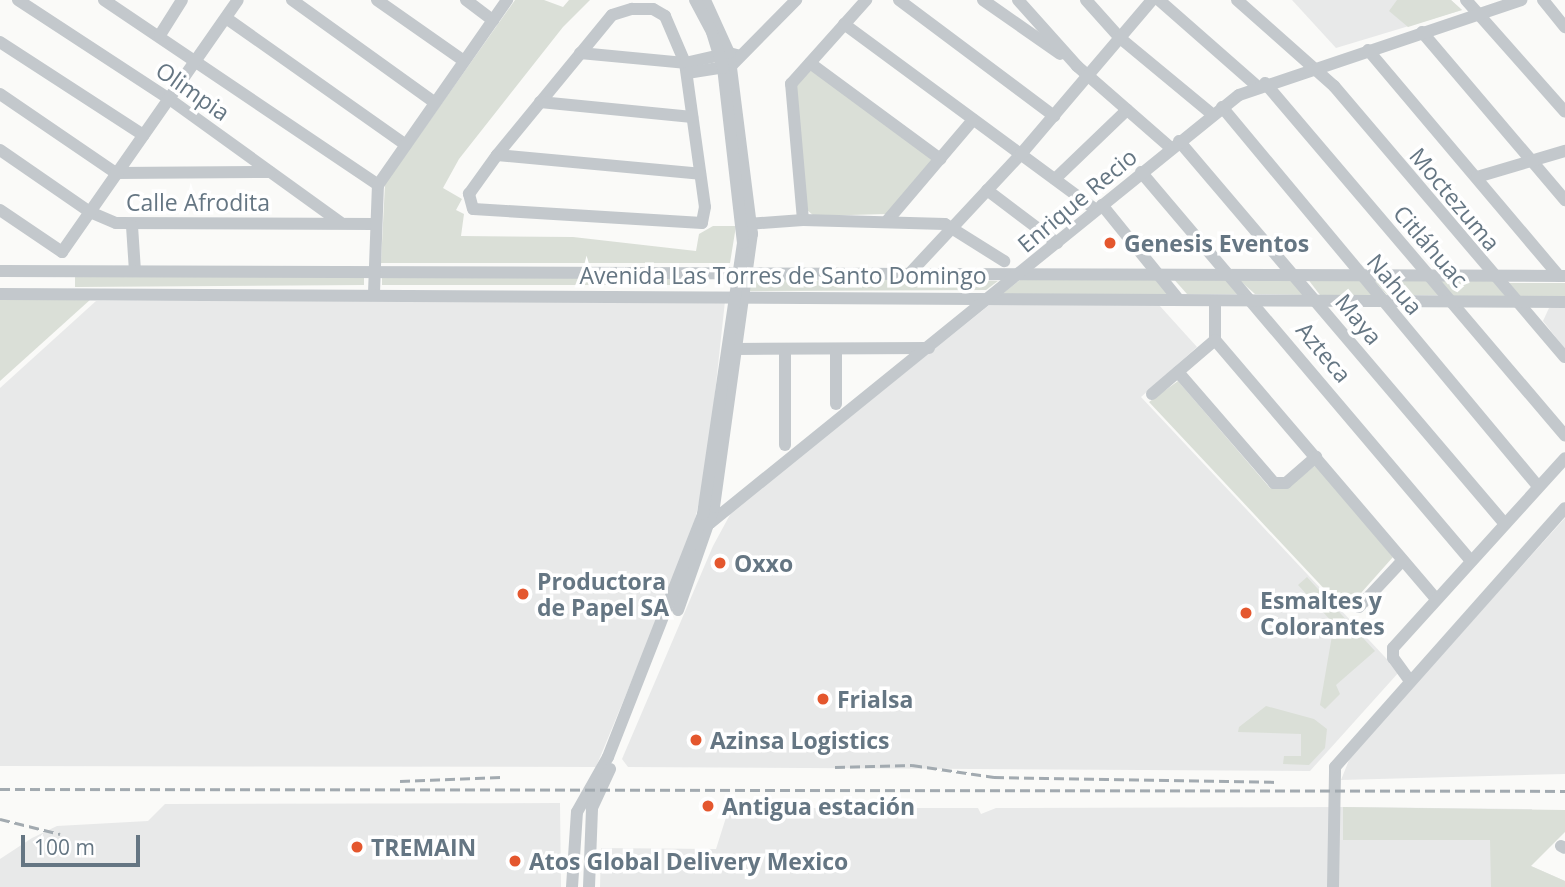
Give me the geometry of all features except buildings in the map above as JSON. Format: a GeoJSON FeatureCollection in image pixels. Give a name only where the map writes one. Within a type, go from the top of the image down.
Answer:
{"type":"FeatureCollection","features":[{"type":"Feature","properties":{"kind":"street","name":"Olimpia"},"geometry":{"type":"LineString","coordinates":[[18,0],[168,98],[340,222]]}},
{"type":"Feature","properties":{"kind":"street"},"geometry":{"type":"LineString","coordinates":[[104,0],[197,59],[378,185]]}},
{"type":"Feature","properties":{"kind":"street"},"geometry":{"type":"LineString","coordinates":[[160,35],[181,0]]}},
{"type":"Feature","properties":{"kind":"street"},"geometry":{"type":"LineString","coordinates":[[62,295],[62,252],[238,0]]}},
{"type":"Feature","properties":{"kind":"street"},"geometry":{"type":"LineString","coordinates":[[292,0],[434,102]]}},
{"type":"Feature","properties":{"kind":"street"},"geometry":{"type":"LineString","coordinates":[[377,0],[464,61]]}},
{"type":"Feature","properties":{"kind":"street"},"geometry":{"type":"LineString","coordinates":[[466,0],[493,20]]}},
{"type":"Feature","properties":{"kind":"street"},"geometry":{"type":"LineString","coordinates":[[374,293],[378,185],[507,0]]}},
{"type":"Feature","properties":{"kind":"street"},"geometry":{"type":"LineString","coordinates":[[695,0],[728,60]]}},
{"type":"Feature","properties":{"kind":"street"},"geometry":{"type":"LineString","coordinates":[[705,0],[728,60],[748,224],[705,523]]}},
{"type":"Feature","properties":{"kind":"street"},"geometry":{"type":"LineString","coordinates":[[580,53],[686,68],[728,60],[794,0]]}},
{"type":"Feature","properties":{"kind":"street"},"geometry":{"type":"LineString","coordinates":[[803,219],[791,87],[866,0]]}},
{"type":"Feature","properties":{"kind":"street"},"geometry":{"type":"LineString","coordinates":[[899,0],[1054,116]]}},
{"type":"Feature","properties":{"kind":"street"},"geometry":{"type":"LineString","coordinates":[[983,0],[1077,66]]}},
{"type":"Feature","properties":{"kind":"street"},"geometry":{"type":"LineString","coordinates":[[1018,0],[1077,66]]}},
{"type":"Feature","properties":{"kind":"street","name":"Nahua"},"geometry":{"type":"LineString","coordinates":[[1086,0],[1120,38],[1217,111],[1538,486]]}},
{"type":"Feature","properties":{"kind":"street"},"geometry":{"type":"LineString","coordinates":[[910,273],[1021,154],[1152,0]]}},
{"type":"Feature","properties":{"kind":"street","name":"Citláhuac"},"geometry":{"type":"LineString","coordinates":[[1159,0],[1261,85],[1451,301],[1565,436]]}},
{"type":"Feature","properties":{"kind":"street","name":"Moctezuma"},"geometry":{"type":"LineString","coordinates":[[1237,0],[1314,67],[1491,275],[1565,357]]}},
{"type":"Feature","properties":{"kind":"street"},"geometry":{"type":"LineString","coordinates":[[1466,0],[1565,112]]}},
{"type":"Feature","properties":{"kind":"street","name":"Enrique Recio"},"geometry":{"type":"LineString","coordinates":[[705,523],[1023,274],[1099,207],[1217,111],[1261,85],[1521,0]]}},
{"type":"Feature","properties":{"kind":"street"},"geometry":{"type":"LineString","coordinates":[[1543,0],[1565,27]]}},
{"type":"Feature","properties":{"kind":"street"},"geometry":{"type":"LineString","coordinates":[[653,9],[665,16],[686,68],[700,174],[702,223],[479,211],[468,203],[471,191],[497,155],[580,53],[612,15],[653,9]]}},
{"type":"Feature","properties":{"kind":"street"},"geometry":{"type":"LineString","coordinates":[[226,18],[405,145]]}},
{"type":"Feature","properties":{"kind":"street"},"geometry":{"type":"LineString","coordinates":[[844,24],[1055,179],[1099,207],[1159,273],[1179,300]]}},
{"type":"Feature","properties":{"kind":"street"},"geometry":{"type":"LineString","coordinates":[[1422,32],[1565,200]]}},
{"type":"Feature","properties":{"kind":"street"},"geometry":{"type":"LineString","coordinates":[[0,42],[144,135]]}},
{"type":"Feature","properties":{"kind":"street"},"geometry":{"type":"LineString","coordinates":[[1368,50],[1562,275]]}},
{"type":"Feature","properties":{"kind":"street"},"geometry":{"type":"LineString","coordinates":[[810,63],[940,159]]}},
{"type":"Feature","properties":{"kind":"street","name":"Maya"},"geometry":{"type":"LineString","coordinates":[[1077,66],[1127,110],[1175,145],[1315,299],[1505,524]]}},
{"type":"Feature","properties":{"kind":"street"},"geometry":{"type":"LineString","coordinates":[[0,94],[116,173],[270,172]]}},
{"type":"Feature","properties":{"kind":"street"},"geometry":{"type":"LineString","coordinates":[[540,102],[692,117]]}},
{"type":"Feature","properties":{"kind":"street"},"geometry":{"type":"LineString","coordinates":[[1055,179],[1127,110]]}},
{"type":"Feature","properties":{"kind":"street"},"geometry":{"type":"LineString","coordinates":[[887,221],[973,120]]}},
{"type":"Feature","properties":{"kind":"street","name":"Calle Afrodita"},"geometry":{"type":"LineString","coordinates":[[0,150],[90,212],[132,226],[340,222],[375,224]]}},
{"type":"Feature","properties":{"kind":"street"},"geometry":{"type":"LineString","coordinates":[[1476,177],[1565,151]]}},
{"type":"Feature","properties":{"kind":"street"},"geometry":{"type":"LineString","coordinates":[[497,155],[700,174]]}},
{"type":"Feature","properties":{"kind":"street","name":"Azteca"},"geometry":{"type":"LineString","coordinates":[[1141,173],[1471,561]]}},
{"type":"Feature","properties":{"kind":"street"},"geometry":{"type":"LineString","coordinates":[[987,190],[1057,243]]}},
{"type":"Feature","properties":{"kind":"street"},"geometry":{"type":"LineString","coordinates":[[0,210],[62,252]]}},
{"type":"Feature","properties":{"kind":"street"},"geometry":{"type":"LineString","coordinates":[[748,224],[803,219],[952,226],[1004,261]]}},
{"type":"Feature","properties":{"kind":"street"},"geometry":{"type":"LineString","coordinates":[[132,226],[135,271]]}},
{"type":"Feature","properties":{"kind":"street","name":"Avenida Las Torres de Santo Domingo"},"geometry":{"type":"LineString","coordinates":[[0,271],[1562,275]]}},
{"type":"Feature","properties":{"kind":"street"},"geometry":{"type":"LineString","coordinates":[[673,273],[686,282],[679,296]]}},
{"type":"Feature","properties":{"kind":"street","name":"Avenida Las Torres de Santo Domingo"},"geometry":{"type":"LineString","coordinates":[[0,293],[374,293],[1561,302]]}},
{"type":"Feature","properties":{"kind":"street"},"geometry":{"type":"LineString","coordinates":[[572,887],[573,824],[590,797],[608,757],[705,523],[736,349],[738,297]]}},
{"type":"Feature","properties":{"kind":"street"},"geometry":{"type":"LineString","coordinates":[[1215,301],[1214,340],[1436,599]]}},
{"type":"Feature","properties":{"kind":"street"},"geometry":{"type":"LineString","coordinates":[[1538,328],[1543,312],[1561,302]]}},
{"type":"Feature","properties":{"kind":"street"},"geometry":{"type":"LineString","coordinates":[[1152,394],[1214,340]]}},
{"type":"Feature","properties":{"kind":"street"},"geometry":{"type":"LineString","coordinates":[[736,349],[836,351],[929,348]]}},
{"type":"Feature","properties":{"kind":"street"},"geometry":{"type":"LineString","coordinates":[[785,351],[785,445]]}},
{"type":"Feature","properties":{"kind":"street"},"geometry":{"type":"LineString","coordinates":[[836,351],[836,404]]}},
{"type":"Feature","properties":{"kind":"street"},"geometry":{"type":"LineString","coordinates":[[1178,372],[1274,483],[1286,483],[1316,457]]}},
{"type":"Feature","properties":{"kind":"street"},"geometry":{"type":"LineString","coordinates":[[1410,681],[1392,650],[1565,458]]}},
{"type":"Feature","properties":{"kind":"street"},"geometry":{"type":"LineString","coordinates":[[1333,887],[1335,767],[1565,508]]}},
{"type":"Feature","properties":{"kind":"street"},"geometry":{"type":"LineString","coordinates":[[1359,607],[1403,560]]}},
{"type":"Feature","properties":{"kind":"street"},"geometry":{"type":"LineString","coordinates":[[589,887],[590,797]]}},
{"type":"Feature","properties":{"kind":"street"},"geometry":{"type":"LineString","coordinates":[[572,851],[589,851]]}},
{"type":"Feature","properties":{"kind":"shaded area"},"geometry":{"type":"Polygon","coordinates":[[[515,0],[544,0],[563,7],[569,0],[590,0],[563,27],[459,159],[443,188],[462,199],[456,210],[464,214],[461,236],[573,237],[696,251],[699,234],[713,226],[736,226],[730,263],[381,263],[385,184],[515,0]]]}},
{"type":"Feature","properties":{"kind":"shaded area"},"geometry":{"type":"Polygon","coordinates":[[[1292,0],[1451,0],[1462,10],[1336,48],[1292,0]]]}},
{"type":"Feature","properties":{"kind":"shaded area"},"geometry":{"type":"Polygon","coordinates":[[[1397,0],[1451,0],[1462,10],[1408,27],[1389,11],[1397,0]]]}},
{"type":"Feature","properties":{"kind":"shaded area"},"geometry":{"type":"Polygon","coordinates":[[[808,68],[933,156],[933,162],[887,214],[814,216],[807,210],[796,82],[808,68]]]}},
{"type":"Feature","properties":{"kind":"shaded area"},"geometry":{"type":"Polygon","coordinates":[[[75,273],[364,276],[364,285],[75,287],[75,273]]]}},
{"type":"Feature","properties":{"kind":"shaded area"},"geometry":{"type":"Polygon","coordinates":[[[753,274],[998,281],[986,290],[749,291],[753,274]]]}},
{"type":"Feature","properties":{"kind":"shaded area"},"geometry":{"type":"Polygon","coordinates":[[[1025,276],[1159,276],[1174,294],[1002,294],[1025,276]]]}},
{"type":"Feature","properties":{"kind":"shaded area"},"geometry":{"type":"Polygon","coordinates":[[[1171,276],[1227,277],[1241,294],[1187,294],[1171,276]]]}},
{"type":"Feature","properties":{"kind":"shaded area"},"geometry":{"type":"Polygon","coordinates":[[[382,277],[672,277],[672,285],[382,285],[382,277]]]}},
{"type":"Feature","properties":{"kind":"shaded area"},"geometry":{"type":"Polygon","coordinates":[[[1237,278],[1295,278],[1311,295],[1255,294],[1237,278]]]}},
{"type":"Feature","properties":{"kind":"shaded area"},"geometry":{"type":"Polygon","coordinates":[[[1307,278],[1357,278],[1372,295],[1320,295],[1307,278]]]}},
{"type":"Feature","properties":{"kind":"shaded area"},"geometry":{"type":"Polygon","coordinates":[[[1372,278],[1426,278],[1441,295],[1387,295],[1372,278]]]}},
{"type":"Feature","properties":{"kind":"shaded area"},"geometry":{"type":"Polygon","coordinates":[[[1438,278],[1490,278],[1507,296],[1453,296],[1438,278]]]}},
{"type":"Feature","properties":{"kind":"shaded area"},"geometry":{"type":"Polygon","coordinates":[[[1504,283],[1565,283],[1565,299],[1517,299],[1504,283]]]}},
{"type":"Feature","properties":{"kind":"shaded area"},"geometry":{"type":"Polygon","coordinates":[[[0,299],[91,299],[0,381],[0,299]]]}},
{"type":"Feature","properties":{"kind":"shaded area"},"geometry":{"type":"Polygon","coordinates":[[[96,301],[725,301],[707,467],[691,537],[596,767],[0,766],[0,388],[96,301]]]}},
{"type":"Feature","properties":{"kind":"shaded area"},"geometry":{"type":"Polygon","coordinates":[[[993,302],[1159,305],[1197,347],[1141,397],[1399,672],[1310,771],[628,767],[622,759],[713,546],[732,511],[993,302]]]}},
{"type":"Feature","properties":{"kind":"shaded area"},"geometry":{"type":"Polygon","coordinates":[[[1565,305],[1565,349],[1543,321],[1549,308],[1565,305]]]}},
{"type":"Feature","properties":{"kind":"shaded area"},"geometry":{"type":"Polygon","coordinates":[[[1178,381],[1270,488],[1286,489],[1316,465],[1393,557],[1345,611],[1149,402],[1178,381]]]}},
{"type":"Feature","properties":{"kind":"shaded area"},"geometry":{"type":"Polygon","coordinates":[[[1565,518],[1565,774],[1341,780],[1351,755],[1565,518]]]}},
{"type":"Feature","properties":{"kind":"shaded area"},"geometry":{"type":"Polygon","coordinates":[[[1307,577],[1375,651],[1336,685],[1340,694],[1325,709],[1320,705],[1334,624],[1298,585],[1307,577]]]}},
{"type":"Feature","properties":{"kind":"shaded area"},"geometry":{"type":"Polygon","coordinates":[[[1266,706],[1314,719],[1327,729],[1325,748],[1309,765],[1283,764],[1284,756],[1301,756],[1301,734],[1238,732],[1239,727],[1266,706]]]}},
{"type":"Feature","properties":{"kind":"shaded area"},"geometry":{"type":"Polygon","coordinates":[[[560,803],[561,887],[0,887],[0,859],[32,838],[57,826],[148,821],[165,804],[560,803]]]}},
{"type":"Feature","properties":{"kind":"shaded area"},"geometry":{"type":"Polygon","coordinates":[[[1343,807],[1565,810],[1565,832],[1531,866],[1565,881],[1565,887],[1491,887],[1490,840],[1343,840],[1343,807]]]}},
{"type":"Feature","properties":{"kind":"shaded area"},"geometry":{"type":"Polygon","coordinates":[[[729,808],[859,808],[862,814],[880,808],[978,808],[981,814],[996,808],[1532,809],[1531,866],[1565,881],[1565,887],[600,887],[601,848],[716,849],[729,808]]]}},
{"type":"Feature","properties":{"kind":"railway"},"geometry":{"type":"LineString","coordinates":[[835,767],[912,765],[994,777],[1276,782]]}},
{"type":"Feature","properties":{"kind":"railway"},"geometry":{"type":"LineString","coordinates":[[400,781],[501,777]]}},
{"type":"Feature","properties":{"kind":"railway"},"geometry":{"type":"LineString","coordinates":[[0,789],[1565,791]]}},
{"type":"Feature","properties":{"kind":"railway"},"geometry":{"type":"LineString","coordinates":[[0,819],[60,834]]}},
{"type":"Feature","properties":{"kind":"place","name":"Genesis Eventos"},"geometry":{"type":"Point","coordinates":[1110,243]}},
{"type":"Feature","properties":{"kind":"place","name":"Oxxo"},"geometry":{"type":"Point","coordinates":[720,563]}},
{"type":"Feature","properties":{"kind":"place","name":"Productora de Papel SA"},"geometry":{"type":"Point","coordinates":[523,594]}},
{"type":"Feature","properties":{"kind":"place","name":"Esmaltes y Colorantes"},"geometry":{"type":"Point","coordinates":[1246,613]}},
{"type":"Feature","properties":{"kind":"place","name":"Frialsa"},"geometry":{"type":"Point","coordinates":[823,699]}},
{"type":"Feature","properties":{"kind":"place","name":"Azinsa Logistics"},"geometry":{"type":"Point","coordinates":[696,740]}},
{"type":"Feature","properties":{"kind":"place","name":"Antigua estación"},"geometry":{"type":"Point","coordinates":[708,806]}},
{"type":"Feature","properties":{"kind":"place","name":"TREMAIN"},"geometry":{"type":"Point","coordinates":[357,847]}},
{"type":"Feature","properties":{"kind":"place","name":"Atos Global Delivery Mexico"},"geometry":{"type":"Point","coordinates":[515,861]}}]}
